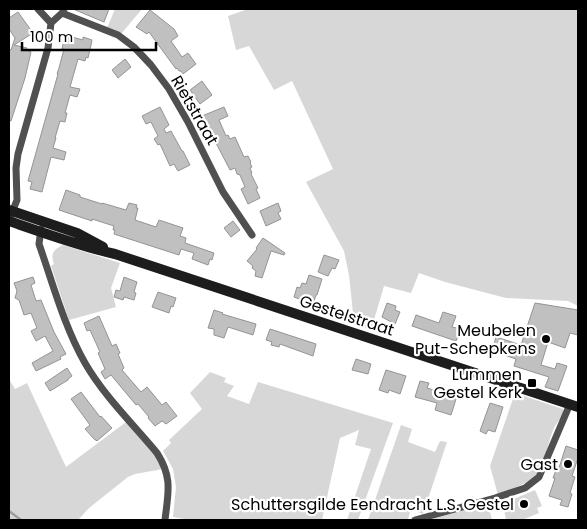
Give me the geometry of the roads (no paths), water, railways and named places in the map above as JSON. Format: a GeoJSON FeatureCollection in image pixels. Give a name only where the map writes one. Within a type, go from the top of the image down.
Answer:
{"type":"FeatureCollection","features":[{"type":"Feature","properties":{"kind":"main road","name":"Gestelstraat"},"geometry":{"type":"LineString","coordinates":[[10,216],[43,221],[77,233],[115,254]]}},
{"type":"Feature","properties":{"kind":"main road","name":"Gestelstraat"},"geometry":{"type":"LineString","coordinates":[[10,216],[40,232],[115,254],[574,405]]}},
{"type":"Feature","properties":{"kind":"street"},"geometry":{"type":"LineString","coordinates":[[38,9],[51,23]]}},
{"type":"Feature","properties":{"kind":"street"},"geometry":{"type":"LineString","coordinates":[[10,216],[17,200],[16,168],[18,154],[48,48],[51,23],[63,11]]}},
{"type":"Feature","properties":{"kind":"street","name":"Rietstraat"},"geometry":{"type":"LineString","coordinates":[[63,11],[118,35],[151,65],[169,89],[188,122],[223,192],[252,235]]}},
{"type":"Feature","properties":{"kind":"street"},"geometry":{"type":"LineString","coordinates":[[43,221],[39,244],[71,336],[103,390],[157,453],[164,464],[168,476],[165,520]]}},
{"type":"Feature","properties":{"kind":"street","name":"Gestelstraat"},"geometry":{"type":"LineString","coordinates":[[415,520],[525,488],[539,477],[574,405]]}},
{"type":"Feature","properties":{"kind":"waterway"},"geometry":{"type":"LineString","coordinates":[[9,511],[21,520]]}},
{"type":"Feature","properties":{"kind":"place","name":"Meubelen Put-Schepkens"},"geometry":{"type":"Point","coordinates":[546,339]}},
{"type":"Feature","properties":{"kind":"place","name":"Lummen Gestel Kerk"},"geometry":{"type":"Point","coordinates":[532,383]}},
{"type":"Feature","properties":{"kind":"place","name":"Gast"},"geometry":{"type":"Point","coordinates":[568,464]}},
{"type":"Feature","properties":{"kind":"place","name":"Schuttersgilde Eendracht L.S. Gestel"},"geometry":{"type":"Point","coordinates":[524,504]}}]}
